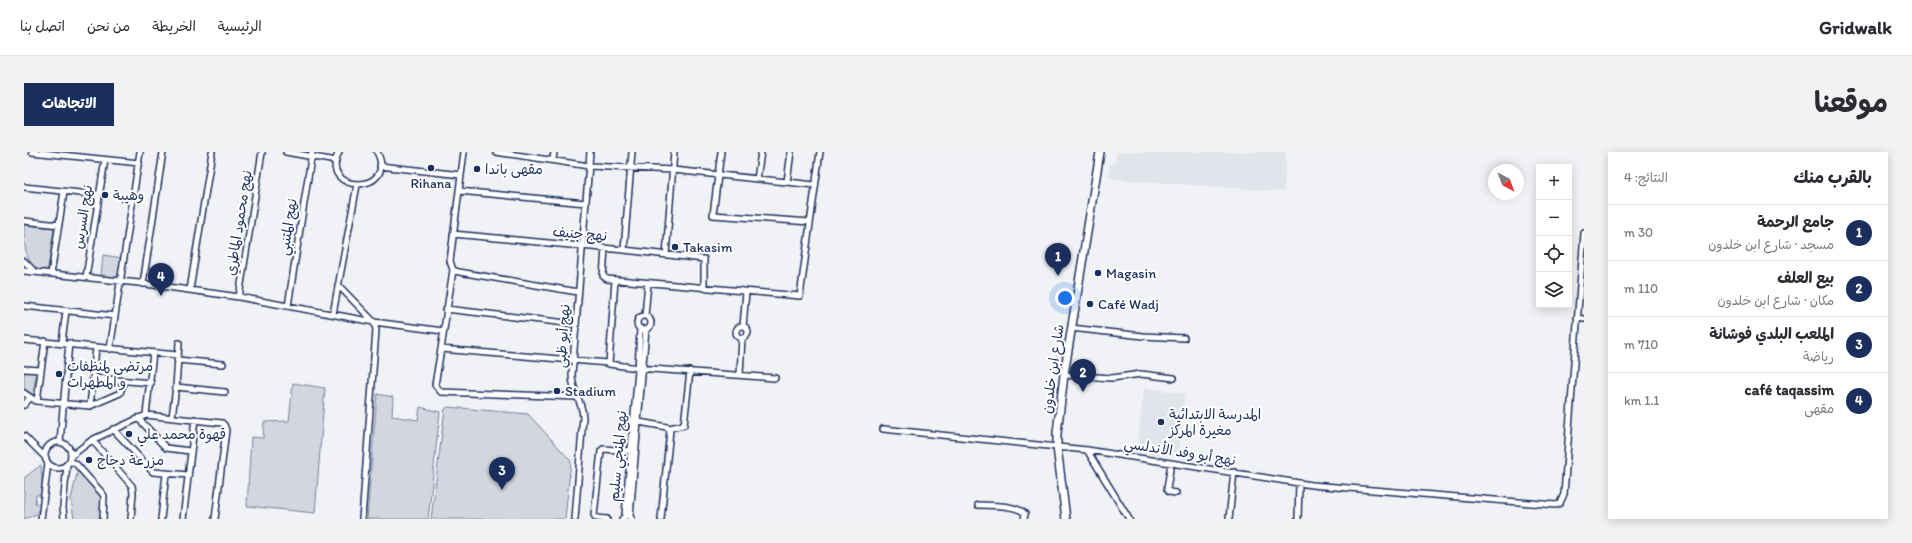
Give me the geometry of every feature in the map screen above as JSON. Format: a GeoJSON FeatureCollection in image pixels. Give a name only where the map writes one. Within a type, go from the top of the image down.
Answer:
{"type":"FeatureCollection","features":[{"type":"Feature","properties":{"kind":"street"},"geometry":{"type":"LineString","coordinates":[[32,152],[139,163]]}},
{"type":"Feature","properties":{"kind":"street"},"geometry":{"type":"LineString","coordinates":[[110,349],[140,152]]}},
{"type":"Feature","properties":{"kind":"street"},"geometry":{"type":"LineString","coordinates":[[143,284],[163,152]]}},
{"type":"Feature","properties":{"kind":"street"},"geometry":{"type":"LineString","coordinates":[[190,290],[212,152]]}},
{"type":"Feature","properties":{"kind":"street","name":"نهج محمود الماطري"},"geometry":{"type":"LineString","coordinates":[[239,297],[262,152]]}},
{"type":"Feature","properties":{"kind":"street"},"geometry":{"type":"LineString","coordinates":[[286,152],[311,154],[336,161]]}},
{"type":"Feature","properties":{"kind":"street"},"geometry":{"type":"LineString","coordinates":[[339,152],[336,161],[337,170],[341,178],[348,183],[357,186],[371,181],[377,174],[380,166],[377,152]]}},
{"type":"Feature","properties":{"kind":"street"},"geometry":{"type":"LineString","coordinates":[[464,152],[450,261],[453,270],[435,385],[441,392],[577,397]]}},
{"type":"Feature","properties":{"kind":"street"},"geometry":{"type":"LineString","coordinates":[[496,152],[512,153],[589,166],[673,170],[815,185]]}},
{"type":"Feature","properties":{"kind":"street"},"geometry":{"type":"LineString","coordinates":[[553,160],[554,152]]}},
{"type":"Feature","properties":{"kind":"street","name":"نهج أبو ظبي"},"geometry":{"type":"LineString","coordinates":[[574,519],[583,409],[572,384],[573,361],[590,152]]}},
{"type":"Feature","properties":{"kind":"street"},"geometry":{"type":"LineString","coordinates":[[624,250],[632,152]]}},
{"type":"Feature","properties":{"kind":"street"},"geometry":{"type":"LineString","coordinates":[[666,255],[674,152]]}},
{"type":"Feature","properties":{"kind":"street"},"geometry":{"type":"LineString","coordinates":[[721,152],[713,215],[810,222]]}},
{"type":"Feature","properties":{"kind":"street"},"geometry":{"type":"LineString","coordinates":[[757,179],[761,152]]}},
{"type":"Feature","properties":{"kind":"street"},"geometry":{"type":"LineString","coordinates":[[787,182],[791,152]]}},
{"type":"Feature","properties":{"kind":"street"},"geometry":{"type":"LineString","coordinates":[[605,249],[604,278],[800,296],[820,152]]}},
{"type":"Feature","properties":{"kind":"street","name":"شارع ابن خلدون"},"geometry":{"type":"LineString","coordinates":[[1066,519],[1057,447],[1057,433],[1071,328],[1100,152]]}},
{"type":"Feature","properties":{"kind":"street","name":"نهج المتنبي"},"geometry":{"type":"LineString","coordinates":[[288,306],[311,154]]}},
{"type":"Feature","properties":{"kind":"street","name":"نهج السرس"},"geometry":{"type":"LineString","coordinates":[[86,278],[105,160]]}},
{"type":"Feature","properties":{"kind":"street"},"geometry":{"type":"LineString","coordinates":[[380,166],[461,174]]}},
{"type":"Feature","properties":{"kind":"street"},"geometry":{"type":"LineString","coordinates":[[333,314],[357,186]]}},
{"type":"Feature","properties":{"kind":"street"},"geometry":{"type":"LineString","coordinates":[[24,187],[99,195]]}},
{"type":"Feature","properties":{"kind":"street"},"geometry":{"type":"LineString","coordinates":[[459,191],[586,203]]}},
{"type":"Feature","properties":{"kind":"street"},"geometry":{"type":"LineString","coordinates":[[51,274],[64,192]]}},
{"type":"Feature","properties":{"kind":"street"},"geometry":{"type":"LineString","coordinates":[[24,221],[59,225]]}},
{"type":"Feature","properties":{"kind":"street"},"geometry":{"type":"LineString","coordinates":[[1584,233],[1577,318],[1584,319]]}},
{"type":"Feature","properties":{"kind":"street","name":"نهج جنيف"},"geometry":{"type":"LineString","coordinates":[[453,234],[704,259],[704,288]]}},
{"type":"Feature","properties":{"kind":"street"},"geometry":{"type":"LineString","coordinates":[[24,261],[36,272]]}},
{"type":"Feature","properties":{"kind":"street"},"geometry":{"type":"LineString","coordinates":[[453,270],[578,292]]}},
{"type":"Feature","properties":{"kind":"street"},"geometry":{"type":"LineString","coordinates":[[24,271],[121,281],[239,297],[374,322],[443,331]]}},
{"type":"Feature","properties":{"kind":"street"},"geometry":{"type":"LineString","coordinates":[[608,363],[616,280]]}},
{"type":"Feature","properties":{"kind":"street"},"geometry":{"type":"LineString","coordinates":[[645,316],[648,283]]}},
{"type":"Feature","properties":{"kind":"street"},"geometry":{"type":"LineString","coordinates":[[338,285],[374,322],[376,330],[362,519]]}},
{"type":"Feature","properties":{"kind":"street"},"geometry":{"type":"LineString","coordinates":[[743,326],[746,292]]}},
{"type":"Feature","properties":{"kind":"street"},"geometry":{"type":"LineString","coordinates":[[24,306],[115,316]]}},
{"type":"Feature","properties":{"kind":"street"},"geometry":{"type":"LineString","coordinates":[[446,309],[575,324]]}},
{"type":"Feature","properties":{"kind":"street"},"geometry":{"type":"LineString","coordinates":[[62,342],[66,310]]}},
{"type":"Feature","properties":{"kind":"street"},"geometry":{"type":"LineString","coordinates":[[645,316],[649,318],[651,322],[650,327],[646,329],[640,328],[638,322],[640,318],[645,316]]}},
{"type":"Feature","properties":{"kind":"street","name":"نهج أبو وفد الأندلسي"},"geometry":{"type":"LineString","coordinates":[[883,429],[1087,450],[1299,483],[1556,505],[1560,503],[1564,494],[1577,318]]}},
{"type":"Feature","properties":{"kind":"street"},"geometry":{"type":"LineString","coordinates":[[742,338],[738,336],[736,332],[738,328],[743,326]]}},
{"type":"Feature","properties":{"kind":"street"},"geometry":{"type":"LineString","coordinates":[[742,338],[746,336],[748,332],[747,328],[743,326]]}},
{"type":"Feature","properties":{"kind":"street","name":"نهج المنجي سليم"},"geometry":{"type":"LineString","coordinates":[[633,451],[639,422],[641,369],[640,328]]}},
{"type":"Feature","properties":{"kind":"street"},"geometry":{"type":"LineString","coordinates":[[1071,328],[1143,336],[1184,338]]}},
{"type":"Feature","properties":{"kind":"street","name":"نهج المنجي سليم"},"geometry":{"type":"LineString","coordinates":[[627,517],[646,329]]}},
{"type":"Feature","properties":{"kind":"street"},"geometry":{"type":"LineString","coordinates":[[740,374],[742,338]]}},
{"type":"Feature","properties":{"kind":"street"},"geometry":{"type":"LineString","coordinates":[[24,340],[62,342],[96,348],[153,353],[223,364]]}},
{"type":"Feature","properties":{"kind":"street"},"geometry":{"type":"LineString","coordinates":[[37,402],[45,341]]}},
{"type":"Feature","properties":{"kind":"street"},"geometry":{"type":"LineString","coordinates":[[60,442],[69,343]]}},
{"type":"Feature","properties":{"kind":"street"},"geometry":{"type":"LineString","coordinates":[[172,417],[179,343]]}},
{"type":"Feature","properties":{"kind":"street"},"geometry":{"type":"LineString","coordinates":[[90,406],[96,348]]}},
{"type":"Feature","properties":{"kind":"street"},"geometry":{"type":"LineString","coordinates":[[441,349],[608,363],[641,369],[740,374],[775,378]]}},
{"type":"Feature","properties":{"kind":"street"},"geometry":{"type":"LineString","coordinates":[[146,415],[151,383],[153,353]]}},
{"type":"Feature","properties":{"kind":"street"},"geometry":{"type":"LineString","coordinates":[[24,369],[41,370]]}},
{"type":"Feature","properties":{"kind":"street"},"geometry":{"type":"LineString","coordinates":[[639,422],[669,428],[684,425],[690,371]]}},
{"type":"Feature","properties":{"kind":"street"},"geometry":{"type":"LineString","coordinates":[[1064,375],[1112,378],[1141,374],[1174,378]]}},
{"type":"Feature","properties":{"kind":"street"},"geometry":{"type":"LineString","coordinates":[[94,378],[151,383]]}},
{"type":"Feature","properties":{"kind":"street"},"geometry":{"type":"LineString","coordinates":[[24,393],[37,402],[90,406],[120,393],[124,381]]}},
{"type":"Feature","properties":{"kind":"street"},"geometry":{"type":"LineString","coordinates":[[176,387],[225,392]]}},
{"type":"Feature","properties":{"kind":"street"},"geometry":{"type":"LineString","coordinates":[[24,405],[30,398]]}},
{"type":"Feature","properties":{"kind":"street"},"geometry":{"type":"LineString","coordinates":[[25,440],[47,461],[57,467],[69,460],[92,440],[146,415],[222,423],[225,427],[215,519]]}},
{"type":"Feature","properties":{"kind":"street"},"geometry":{"type":"LineString","coordinates":[[138,418],[166,448],[190,451]]}},
{"type":"Feature","properties":{"kind":"street"},"geometry":{"type":"LineString","coordinates":[[183,519],[195,419]]}},
{"type":"Feature","properties":{"kind":"street"},"geometry":{"type":"LineString","coordinates":[[661,519],[669,428]]}},
{"type":"Feature","properties":{"kind":"street"},"geometry":{"type":"LineString","coordinates":[[113,429],[155,473],[188,475]]}},
{"type":"Feature","properties":{"kind":"street"},"geometry":{"type":"LineString","coordinates":[[92,440],[132,486],[133,493],[131,519]]}},
{"type":"Feature","properties":{"kind":"street"},"geometry":{"type":"LineString","coordinates":[[41,519],[47,448],[55,442],[60,442],[68,446],[69,460],[63,507],[64,519]]}},
{"type":"Feature","properties":{"kind":"street"},"geometry":{"type":"LineString","coordinates":[[607,519],[596,518],[594,515],[601,451],[603,449],[633,451]]}},
{"type":"Feature","properties":{"kind":"street"},"geometry":{"type":"LineString","coordinates":[[1087,450],[1128,519]]}},
{"type":"Feature","properties":{"kind":"street"},"geometry":{"type":"LineString","coordinates":[[69,460],[76,464],[104,496],[103,519]]}},
{"type":"Feature","properties":{"kind":"street"},"geometry":{"type":"LineString","coordinates":[[1171,463],[1167,489],[1169,492],[1176,493]]}},
{"type":"Feature","properties":{"kind":"street"},"geometry":{"type":"LineString","coordinates":[[1229,519],[1234,472]]}},
{"type":"Feature","properties":{"kind":"street"},"geometry":{"type":"LineString","coordinates":[[161,519],[166,474]]}},
{"type":"Feature","properties":{"kind":"street"},"geometry":{"type":"LineString","coordinates":[[1298,519],[1299,483]]}},
{"type":"Feature","properties":{"kind":"street"},"geometry":{"type":"LineString","coordinates":[[978,505],[1009,507],[1021,510],[1025,514],[1024,519]]}},
{"type":"Feature","properties":{"kind":"shaded area"},"geometry":{"type":"Polygon","coordinates":[[[1116,152],[1286,152],[1284,192],[1114,179],[1109,175],[1110,164],[1115,164],[1116,152]]]}},
{"type":"Feature","properties":{"kind":"shaded area"},"geometry":{"type":"Polygon","coordinates":[[[24,225],[54,228],[48,269],[35,270],[31,264],[25,249],[24,225]]]}},
{"type":"Feature","properties":{"kind":"shaded area"},"geometry":{"type":"Polygon","coordinates":[[[103,255],[122,258],[119,278],[101,276],[103,255]]]}},
{"type":"Feature","properties":{"kind":"shaded area"},"geometry":{"type":"Polygon","coordinates":[[[24,371],[36,373],[33,395],[24,388],[24,371]]]}},
{"type":"Feature","properties":{"kind":"shaded area"},"geometry":{"type":"Polygon","coordinates":[[[293,383],[325,388],[315,513],[247,506],[251,437],[263,438],[264,422],[289,421],[293,383]]]}},
{"type":"Feature","properties":{"kind":"shaded area","name":"المدرسة الابتدائية مغيرة المركز"},"geometry":{"type":"Polygon","coordinates":[[[1144,388],[1185,393],[1178,457],[1137,452],[1144,388]]]}},
{"type":"Feature","properties":{"kind":"shaded area"},"geometry":{"type":"Polygon","coordinates":[[[377,394],[393,397],[392,416],[418,420],[420,407],[440,412],[428,519],[367,519],[377,394]]]}},
{"type":"Feature","properties":{"kind":"shaded area"},"geometry":{"type":"Polygon","coordinates":[[[448,407],[528,414],[571,461],[565,519],[431,519],[445,409],[448,407]]]}},
{"type":"Feature","properties":{"kind":"shaded area"},"geometry":{"type":"Polygon","coordinates":[[[41,465],[43,495],[36,495],[35,503],[42,505],[35,515],[24,519],[24,478],[41,465]]]}},
{"type":"Feature","properties":{"kind":"shaded area"},"geometry":{"type":"Polygon","coordinates":[[[78,469],[101,496],[100,519],[74,519],[71,499],[78,469]]]}},
{"type":"Feature","properties":{"kind":"place","name":"Rihana"},"geometry":{"type":"Point","coordinates":[431,168]}},
{"type":"Feature","properties":{"kind":"place","name":"مقهى باندا"},"geometry":{"type":"Point","coordinates":[477,169]}},
{"type":"Feature","properties":{"kind":"place","name":"وهيبة"},"geometry":{"type":"Point","coordinates":[105,195]}},
{"type":"Feature","properties":{"kind":"place","name":"Takasim"},"geometry":{"type":"Point","coordinates":[675,247]}},
{"type":"Feature","properties":{"kind":"place","name":"Magasin"},"geometry":{"type":"Point","coordinates":[1098,273]}},
{"type":"Feature","properties":{"kind":"place","name":"جامع الرحمة"},"geometry":{"type":"Point","coordinates":[1058,276]}},
{"type":"Feature","properties":{"kind":"place","name":"café taqassim"},"geometry":{"type":"Point","coordinates":[161,296]}},
{"type":"Feature","properties":{"kind":"place","name":"Café Wadj"},"geometry":{"type":"Point","coordinates":[1090,304]}},
{"type":"Feature","properties":{"kind":"place","name":"مرتضى لمنظفات و المطهرات"},"geometry":{"type":"Point","coordinates":[59,374]}},
{"type":"Feature","properties":{"kind":"place","name":"Stadium"},"geometry":{"type":"Point","coordinates":[557,391]}},
{"type":"Feature","properties":{"kind":"place","name":"بيع العلف"},"geometry":{"type":"Point","coordinates":[1083,392]}},
{"type":"Feature","properties":{"kind":"place","name":"المدرسة الابتدائية مغيرة المركز"},"geometry":{"type":"Point","coordinates":[1161,422]}},
{"type":"Feature","properties":{"kind":"place","name":"قهوة محمد علي"},"geometry":{"type":"Point","coordinates":[129,434]}},
{"type":"Feature","properties":{"kind":"place","name":"مزرعة دجاج"},"geometry":{"type":"Point","coordinates":[89,460]}},
{"type":"Feature","properties":{"kind":"place","name":"الملعب البلدي فوشانة"},"geometry":{"type":"Point","coordinates":[502,490]}}]}
